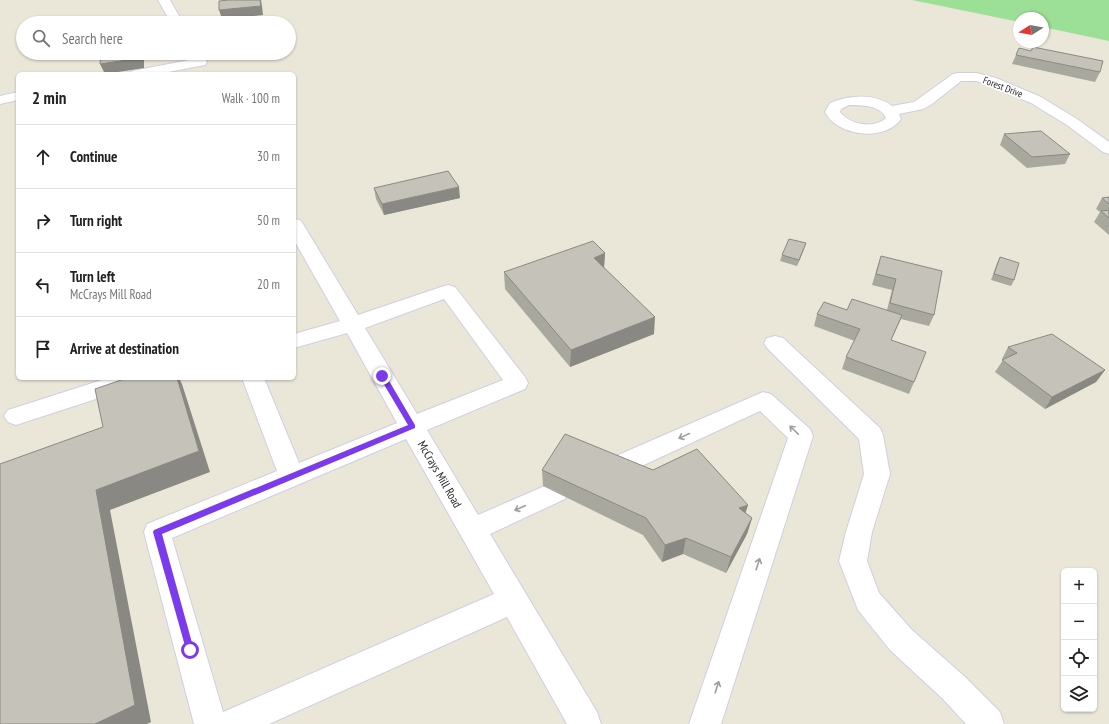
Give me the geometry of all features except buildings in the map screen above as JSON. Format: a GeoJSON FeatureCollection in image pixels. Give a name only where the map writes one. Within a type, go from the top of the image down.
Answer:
{"type":"FeatureCollection","features":[{"type":"Feature","properties":{"kind":"street"},"geometry":{"type":"LineString","coordinates":[[164,0],[173,16]]}},
{"type":"Feature","properties":{"kind":"street"},"geometry":{"type":"LineString","coordinates":[[144,72],[190,60]]}},
{"type":"Feature","properties":{"kind":"street"},"geometry":{"type":"LineString","coordinates":[[198,60],[205,72]]}},
{"type":"Feature","properties":{"kind":"street","name":"Forest Drive"},"geometry":{"type":"LineString","coordinates":[[889,111],[918,106],[927,101],[958,77],[976,77],[991,81],[1036,100],[1072,122],[1109,149]]}},
{"type":"Feature","properties":{"kind":"street"},"geometry":{"type":"LineString","coordinates":[[0,100],[16,96]]}},
{"type":"Feature","properties":{"kind":"street"},"geometry":{"type":"LineString","coordinates":[[1091,136],[1109,134]]}},
{"type":"Feature","properties":{"kind":"street","name":"McCrays Mill Road"},"geometry":{"type":"LineString","coordinates":[[296,227],[585,724]]}},
{"type":"Feature","properties":{"kind":"street"},"geometry":{"type":"LineString","coordinates":[[210,724],[157,532],[517,383],[448,291],[352,325],[296,340]]}},
{"type":"Feature","properties":{"kind":"street"},"geometry":{"type":"LineString","coordinates":[[775,343],[872,435],[877,474],[859,532],[854,561],[868,601],[901,640],[954,688],[988,724]]}},
{"type":"Feature","properties":{"kind":"street"},"geometry":{"type":"LineString","coordinates":[[16,416],[128,380]]}},
{"type":"Feature","properties":{"kind":"street"},"geometry":{"type":"LineString","coordinates":[[254,380],[292,477]]}},
{"type":"Feature","properties":{"kind":"street"},"geometry":{"type":"LineString","coordinates":[[609,470],[763,400],[801,436],[705,724]]}},
{"type":"Feature","properties":{"kind":"street"},"geometry":{"type":"LineString","coordinates":[[472,530],[556,492]]}},
{"type":"Feature","properties":{"kind":"street"},"geometry":{"type":"LineString","coordinates":[[232,724],[513,600]]}},
{"type":"Feature","properties":{"kind":"green space"},"geometry":{"type":"Polygon","coordinates":[[[912,0],[1109,0],[1109,41],[1049,28],[1049,12],[1013,12],[1013,21],[912,0]]]}},
{"type":"Feature","properties":{"kind":"route"},"geometry":{"type":"LineString","coordinates":[[190,650],[157,532],[412,426],[382,376]]}}]}
